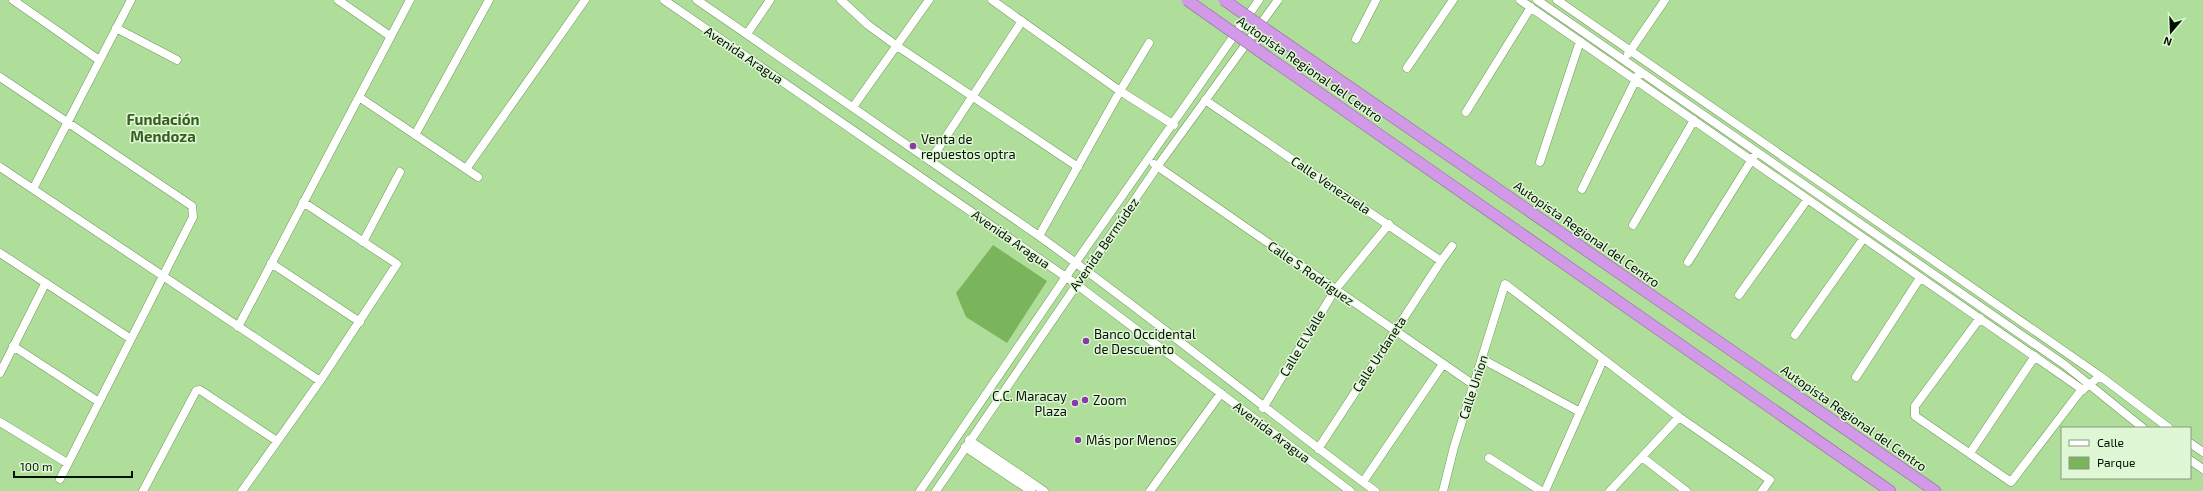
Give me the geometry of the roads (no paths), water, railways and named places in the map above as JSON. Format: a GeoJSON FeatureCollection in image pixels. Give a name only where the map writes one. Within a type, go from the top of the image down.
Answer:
{"type":"FeatureCollection","features":[{"type":"Feature","properties":{"kind":"highway","name":"Autopista Regional del Centro"},"geometry":{"type":"LineString","coordinates":[[1186,0],[1890,491]]}},
{"type":"Feature","properties":{"kind":"highway","name":"Autopista Regional del Centro"},"geometry":{"type":"LineString","coordinates":[[1224,0],[1935,491]]}},
{"type":"Feature","properties":{"kind":"street"},"geometry":{"type":"LineString","coordinates":[[13,0],[99,60]]}},
{"type":"Feature","properties":{"kind":"street"},"geometry":{"type":"LineString","coordinates":[[33,189],[131,0]]}},
{"type":"Feature","properties":{"kind":"street"},"geometry":{"type":"LineString","coordinates":[[338,0],[390,36]]}},
{"type":"Feature","properties":{"kind":"street"},"geometry":{"type":"LineString","coordinates":[[238,327],[302,202],[410,0]]}},
{"type":"Feature","properties":{"kind":"street"},"geometry":{"type":"LineString","coordinates":[[416,135],[489,0]]}},
{"type":"Feature","properties":{"kind":"street","name":"Avenida Aragua"},"geometry":{"type":"LineString","coordinates":[[664,0],[1076,284],[1350,491]]}},
{"type":"Feature","properties":{"kind":"street","name":"Avenida Aragua"},"geometry":{"type":"LineString","coordinates":[[697,0],[1076,262],[1263,408],[1375,491]]}},
{"type":"Feature","properties":{"kind":"street"},"geometry":{"type":"LineString","coordinates":[[747,34],[770,0]]}},
{"type":"Feature","properties":{"kind":"street"},"geometry":{"type":"LineString","coordinates":[[841,0],[868,25],[897,46],[1078,167]]}},
{"type":"Feature","properties":{"kind":"street"},"geometry":{"type":"LineString","coordinates":[[853,107],[929,0]]}},
{"type":"Feature","properties":{"kind":"street"},"geometry":{"type":"LineString","coordinates":[[992,0],[1120,91],[1174,125]]}},
{"type":"Feature","properties":{"kind":"street","name":"Avenida Bermúdez"},"geometry":{"type":"LineString","coordinates":[[920,491],[1076,262],[1174,125],[1259,0]]}},
{"type":"Feature","properties":{"kind":"street","name":"Avenida Bermúdez"},"geometry":{"type":"LineString","coordinates":[[936,491],[1157,166],[1278,0]]}},
{"type":"Feature","properties":{"kind":"street"},"geometry":{"type":"LineString","coordinates":[[1356,38],[1376,0]]}},
{"type":"Feature","properties":{"kind":"street"},"geometry":{"type":"LineString","coordinates":[[1406,68],[1453,0]]}},
{"type":"Feature","properties":{"kind":"street"},"geometry":{"type":"LineString","coordinates":[[1520,0],[1920,278],[2035,356],[2086,387]]}},
{"type":"Feature","properties":{"kind":"street"},"geometry":{"type":"LineString","coordinates":[[1537,0],[2041,348],[2086,387],[2141,427]]}},
{"type":"Feature","properties":{"kind":"street"},"geometry":{"type":"LineString","coordinates":[[1557,0],[2100,376],[2167,427]]}},
{"type":"Feature","properties":{"kind":"street"},"geometry":{"type":"LineString","coordinates":[[1618,68],[1665,0]]}},
{"type":"Feature","properties":{"kind":"street"},"geometry":{"type":"LineString","coordinates":[[466,169],[583,1]]}},
{"type":"Feature","properties":{"kind":"street"},"geometry":{"type":"LineString","coordinates":[[1466,112],[1531,7]]}},
{"type":"Feature","properties":{"kind":"street"},"geometry":{"type":"LineString","coordinates":[[930,160],[1022,21]]}},
{"type":"Feature","properties":{"kind":"street"},"geometry":{"type":"LineString","coordinates":[[116,28],[177,60]]}},
{"type":"Feature","properties":{"kind":"street"},"geometry":{"type":"LineString","coordinates":[[1540,162],[1580,41]]}},
{"type":"Feature","properties":{"kind":"street"},"geometry":{"type":"LineString","coordinates":[[1039,236],[1120,91],[1149,43]]}},
{"type":"Feature","properties":{"kind":"street"},"geometry":{"type":"LineString","coordinates":[[1582,189],[1635,79],[1646,61]]}},
{"type":"Feature","properties":{"kind":"street"},"geometry":{"type":"LineString","coordinates":[[0,77],[192,206],[193,217],[60,479]]}},
{"type":"Feature","properties":{"kind":"street"},"geometry":{"type":"LineString","coordinates":[[359,97],[478,177]]}},
{"type":"Feature","properties":{"kind":"street","name":"Calle Venezuela"},"geometry":{"type":"LineString","coordinates":[[1205,100],[1389,224],[1441,261]]}},
{"type":"Feature","properties":{"kind":"street"},"geometry":{"type":"LineString","coordinates":[[1633,225],[1694,120]]}},
{"type":"Feature","properties":{"kind":"street"},"geometry":{"type":"LineString","coordinates":[[1688,262],[1756,152]]}},
{"type":"Feature","properties":{"kind":"street","name":"Calle S Rodriguez"},"geometry":{"type":"LineString","coordinates":[[1148,160],[1474,385]]}},
{"type":"Feature","properties":{"kind":"street"},"geometry":{"type":"LineString","coordinates":[[0,167],[320,381]]}},
{"type":"Feature","properties":{"kind":"street"},"geometry":{"type":"LineString","coordinates":[[363,242],[400,172]]}},
{"type":"Feature","properties":{"kind":"street"},"geometry":{"type":"LineString","coordinates":[[1739,295],[1807,200]]}},
{"type":"Feature","properties":{"kind":"street"},"geometry":{"type":"LineString","coordinates":[[242,491],[320,381],[397,264],[302,202]]}},
{"type":"Feature","properties":{"kind":"street","name":"Calle El Valle"},"geometry":{"type":"LineString","coordinates":[[1263,408],[1335,290],[1389,224]]}},
{"type":"Feature","properties":{"kind":"street"},"geometry":{"type":"LineString","coordinates":[[1794,335],[1863,239]]}},
{"type":"Feature","properties":{"kind":"street"},"geometry":{"type":"LineString","coordinates":[[1441,261],[1452,246]]}},
{"type":"Feature","properties":{"kind":"street"},"geometry":{"type":"LineString","coordinates":[[0,254],[131,339]]}},
{"type":"Feature","properties":{"kind":"street","name":"Calle Urdaneta"},"geometry":{"type":"LineString","coordinates":[[1318,449],[1394,330],[1441,261]]}},
{"type":"Feature","properties":{"kind":"street"},"geometry":{"type":"LineString","coordinates":[[271,263],[360,322]]}},
{"type":"Feature","properties":{"kind":"street"},"geometry":{"type":"LineString","coordinates":[[1856,377],[1920,278]]}},
{"type":"Feature","properties":{"kind":"street"},"geometry":{"type":"LineString","coordinates":[[0,373],[45,284]]}},
{"type":"Feature","properties":{"kind":"street","name":"Calle Union"},"geometry":{"type":"LineString","coordinates":[[1443,491],[1454,447],[1506,284],[1603,360]]}},
{"type":"Feature","properties":{"kind":"street"},"geometry":{"type":"LineString","coordinates":[[1980,318],[1914,406],[1914,411],[1915,416],[2011,482],[2086,387],[2100,376]]}},
{"type":"Feature","properties":{"kind":"street"},"geometry":{"type":"LineString","coordinates":[[13,346],[99,402]]}},
{"type":"Feature","properties":{"kind":"street"},"geometry":{"type":"LineString","coordinates":[[1970,453],[2035,356]]}},
{"type":"Feature","properties":{"kind":"street"},"geometry":{"type":"LineString","coordinates":[[1482,358],[1580,412]]}},
{"type":"Feature","properties":{"kind":"street"},"geometry":{"type":"LineString","coordinates":[[1545,491],[1603,360],[1679,417],[1770,480],[1762,491]]}},
{"type":"Feature","properties":{"kind":"street"},"geometry":{"type":"LineString","coordinates":[[1363,482],[1443,364]]}},
{"type":"Feature","properties":{"kind":"street"},"geometry":{"type":"LineString","coordinates":[[143,491],[196,391],[200,390],[277,441]]}},
{"type":"Feature","properties":{"kind":"street"},"geometry":{"type":"LineString","coordinates":[[1150,491],[1220,393]]}},
{"type":"Feature","properties":{"kind":"street"},"geometry":{"type":"LineString","coordinates":[[1610,491],[1679,417]]}},
{"type":"Feature","properties":{"kind":"street"},"geometry":{"type":"LineString","coordinates":[[0,422],[67,464]]}},
{"type":"Feature","properties":{"kind":"street"},"geometry":{"type":"LineString","coordinates":[[967,444],[1031,491]]}},
{"type":"Feature","properties":{"kind":"street"},"geometry":{"type":"LineString","coordinates":[[967,444],[1044,491]]}},
{"type":"Feature","properties":{"kind":"street"},"geometry":{"type":"LineString","coordinates":[[2191,444],[2203,452]]}},
{"type":"Feature","properties":{"kind":"street"},"geometry":{"type":"LineString","coordinates":[[1642,457],[1686,491]]}},
{"type":"Feature","properties":{"kind":"street"},"geometry":{"type":"LineString","coordinates":[[1489,458],[1541,491]]}},
{"type":"Feature","properties":{"kind":"street"},"geometry":{"type":"LineString","coordinates":[[2191,461],[2203,469]]}},
{"type":"Feature","properties":{"kind":"place","name":"Venta de repuestos optra"},"geometry":{"type":"Point","coordinates":[913,146]}},
{"type":"Feature","properties":{"kind":"place","name":"Banco Occidental de Descuento"},"geometry":{"type":"Point","coordinates":[1086,341]}},
{"type":"Feature","properties":{"kind":"place","name":"Zoom"},"geometry":{"type":"Point","coordinates":[1085,400]}},
{"type":"Feature","properties":{"kind":"place","name":"C.C. Maracay Plaza"},"geometry":{"type":"Point","coordinates":[1075,403]}},
{"type":"Feature","properties":{"kind":"place","name":"Más por Menos"},"geometry":{"type":"Point","coordinates":[1078,440]}},
{"type":"Feature","properties":{"kind":"district","name":"Fundación Mendoza"},"geometry":{"type":"Point","coordinates":[163,128]}}]}
